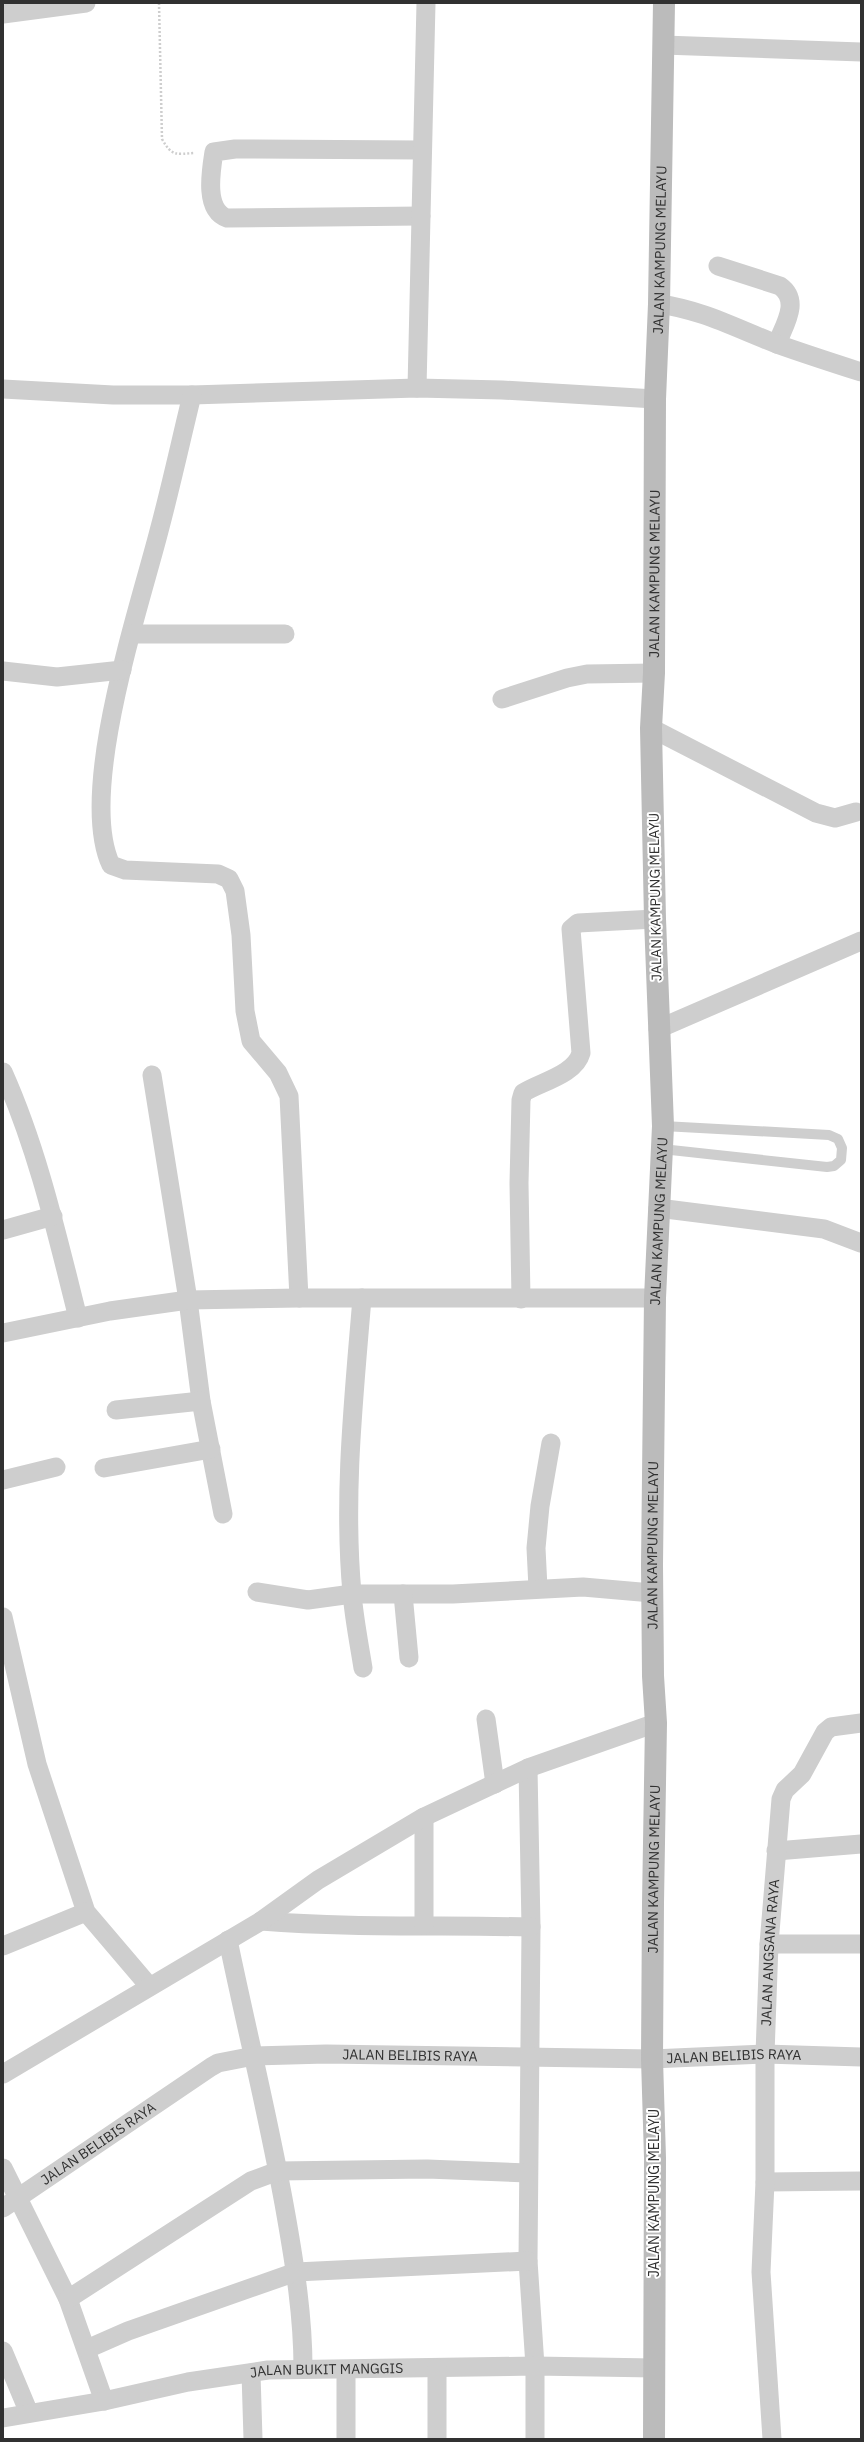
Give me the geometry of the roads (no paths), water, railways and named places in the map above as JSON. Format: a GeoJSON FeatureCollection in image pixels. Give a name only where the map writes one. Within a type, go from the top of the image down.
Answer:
{"type":"FeatureCollection","features":[{"type":"Feature","properties":{"kind":"main road","name":"JALAN KAMPUNG MELAYU"},"geometry":{"type":"LineString","coordinates":[[654,2439],[656,2158],[652,2059],[656,1723],[652,1593],[655,1298],[663,1126],[658,1029],[651,728],[654,673],[655,399],[659,304],[664,3]]}},
{"type":"Feature","properties":{"kind":"street"},"geometry":{"type":"LineString","coordinates":[[3,14],[86,3]]}},
{"type":"Feature","properties":{"kind":"street"},"geometry":{"type":"LineString","coordinates":[[417,388],[421,150],[426,3]]}},
{"type":"Feature","properties":{"kind":"street"},"geometry":{"type":"LineString","coordinates":[[663,45],[861,52]]}},
{"type":"Feature","properties":{"kind":"street"},"geometry":{"type":"LineString","coordinates":[[421,150],[235,148],[214,152],[210,176],[214,207],[219,215],[227,218],[421,216]]}},
{"type":"Feature","properties":{"kind":"street"},"geometry":{"type":"LineString","coordinates":[[718,266],[780,286],[788,292],[792,304],[778,344]]}},
{"type":"Feature","properties":{"kind":"street"},"geometry":{"type":"LineString","coordinates":[[659,304],[687,308],[778,344],[861,372]]}},
{"type":"Feature","properties":{"kind":"street"},"geometry":{"type":"LineString","coordinates":[[3,389],[113,394],[192,395],[417,388],[502,390],[655,399]]}},
{"type":"Feature","properties":{"kind":"street"},"geometry":{"type":"LineString","coordinates":[[192,395],[122,670],[102,773],[104,851],[111,865],[125,870],[218,874],[229,879],[235,891],[242,942],[245,1011],[251,1041],[278,1073],[289,1096],[299,1298]]}},
{"type":"Feature","properties":{"kind":"street"},"geometry":{"type":"LineString","coordinates":[[132,634],[285,634]]}},
{"type":"Feature","properties":{"kind":"street"},"geometry":{"type":"LineString","coordinates":[[3,671],[57,677],[122,670]]}},
{"type":"Feature","properties":{"kind":"street"},"geometry":{"type":"LineString","coordinates":[[502,699],[567,678],[587,674],[654,673]]}},
{"type":"Feature","properties":{"kind":"street"},"geometry":{"type":"LineString","coordinates":[[651,728],[816,813],[835,818],[856,812]]}},
{"type":"Feature","properties":{"kind":"street"},"geometry":{"type":"LineString","coordinates":[[521,1299],[519,1183],[521,1100],[523,1093],[566,1071],[579,1059],[581,1053],[571,929],[578,923],[655,919]]}},
{"type":"Feature","properties":{"kind":"street"},"geometry":{"type":"LineString","coordinates":[[658,1029],[861,941]]}},
{"type":"Feature","properties":{"kind":"street"},"geometry":{"type":"LineString","coordinates":[[3,1072],[10,1103],[53,1216],[78,1318]]}},
{"type":"Feature","properties":{"kind":"street"},"geometry":{"type":"LineString","coordinates":[[152,1075],[188,1300],[201,1401],[223,1514]]}},
{"type":"Feature","properties":{"kind":"street"},"geometry":{"type":"LineString","coordinates":[[658,1208],[824,1229],[861,1243]]}},
{"type":"Feature","properties":{"kind":"street"},"geometry":{"type":"LineString","coordinates":[[3,1230],[53,1216]]}},
{"type":"Feature","properties":{"kind":"street"},"geometry":{"type":"LineString","coordinates":[[3,1333],[78,1318],[188,1300],[299,1298],[655,1298]]}},
{"type":"Feature","properties":{"kind":"street"},"geometry":{"type":"LineString","coordinates":[[362,1298],[350,1444],[350,1560],[352,1594],[363,1668]]}},
{"type":"Feature","properties":{"kind":"street"},"geometry":{"type":"LineString","coordinates":[[116,1410],[201,1401]]}},
{"type":"Feature","properties":{"kind":"street"},"geometry":{"type":"LineString","coordinates":[[538,1588],[536,1548],[540,1506],[551,1443]]}},
{"type":"Feature","properties":{"kind":"street"},"geometry":{"type":"LineString","coordinates":[[104,1468],[211,1449]]}},
{"type":"Feature","properties":{"kind":"street"},"geometry":{"type":"LineString","coordinates":[[3,1480],[56,1467]]}},
{"type":"Feature","properties":{"kind":"street"},"geometry":{"type":"LineString","coordinates":[[257,1592],[308,1600],[352,1594],[453,1594],[538,1588],[583,1587],[652,1593]]}},
{"type":"Feature","properties":{"kind":"street"},"geometry":{"type":"LineString","coordinates":[[403,1594],[409,1658]]}},
{"type":"Feature","properties":{"kind":"street"},"geometry":{"type":"LineString","coordinates":[[4,1627],[37,1764],[86,1912],[149,1986]]}},
{"type":"Feature","properties":{"kind":"street"},"geometry":{"type":"LineString","coordinates":[[486,1719],[495,1784]]}},
{"type":"Feature","properties":{"kind":"street"},"geometry":{"type":"LineString","coordinates":[[3,2074],[149,1986],[261,1921],[318,1880],[424,1817],[528,1768],[656,1723]]}},
{"type":"Feature","properties":{"kind":"street","name":"JALAN ANGSANA RAYA"},"geometry":{"type":"LineString","coordinates":[[772,2439],[761,2272],[765,2182],[765,2054],[769,1944],[781,1799],[785,1790],[802,1774],[825,1732],[831,1727],[861,1723]]}},
{"type":"Feature","properties":{"kind":"street"},"geometry":{"type":"LineString","coordinates":[[528,1768],[531,1927],[528,2260],[535,2366],[535,2439]]}},
{"type":"Feature","properties":{"kind":"street"},"geometry":{"type":"LineString","coordinates":[[424,1817],[424,1925]]}},
{"type":"Feature","properties":{"kind":"street"},"geometry":{"type":"LineString","coordinates":[[776,1851],[861,1844]]}},
{"type":"Feature","properties":{"kind":"street"},"geometry":{"type":"LineString","coordinates":[[3,1946],[86,1912]]}},
{"type":"Feature","properties":{"kind":"street"},"geometry":{"type":"LineString","coordinates":[[261,1921],[362,1927],[424,1925],[531,1927]]}},
{"type":"Feature","properties":{"kind":"street"},"geometry":{"type":"LineString","coordinates":[[228,1940],[278,2171],[296,2272],[303,2330],[303,2368]]}},
{"type":"Feature","properties":{"kind":"street"},"geometry":{"type":"LineString","coordinates":[[769,1944],[861,1944]]}},
{"type":"Feature","properties":{"kind":"street","name":"JALAN BELIBIS RAYA"},"geometry":{"type":"LineString","coordinates":[[3,2208],[210,2067],[254,2056],[326,2054],[652,2059],[765,2054],[861,2057]]}},
{"type":"Feature","properties":{"kind":"street"},"geometry":{"type":"LineString","coordinates":[[3,2168],[19,2197],[68,2298],[104,2401]]}},
{"type":"Feature","properties":{"kind":"street"},"geometry":{"type":"LineString","coordinates":[[68,2298],[251,2181],[278,2171],[427,2169],[528,2173]]}},
{"type":"Feature","properties":{"kind":"street"},"geometry":{"type":"LineString","coordinates":[[765,2182],[861,2180]]}},
{"type":"Feature","properties":{"kind":"street"},"geometry":{"type":"LineString","coordinates":[[86,2349],[128,2331],[296,2272],[528,2260]]}},
{"type":"Feature","properties":{"kind":"street"},"geometry":{"type":"LineString","coordinates":[[3,2351],[29,2413]]}},
{"type":"Feature","properties":{"kind":"street","name":"JALAN BUKIT MANGGIS"},"geometry":{"type":"LineString","coordinates":[[3,2418],[104,2401],[188,2382],[250,2373],[303,2368],[346,2370],[535,2366],[654,2368]]}},
{"type":"Feature","properties":{"kind":"street"},"geometry":{"type":"LineString","coordinates":[[436,2439],[437,2368]]}},
{"type":"Feature","properties":{"kind":"street"},"geometry":{"type":"LineString","coordinates":[[346,2370],[346,2439]]}},
{"type":"Feature","properties":{"kind":"street"},"geometry":{"type":"LineString","coordinates":[[250,2373],[253,2439]]}},
{"type":"Feature","properties":{"kind":"lane"},"geometry":{"type":"LineString","coordinates":[[662,1149],[827,1167],[834,1166],[841,1160],[842,1148],[838,1139],[829,1135],[663,1126]]}}]}
